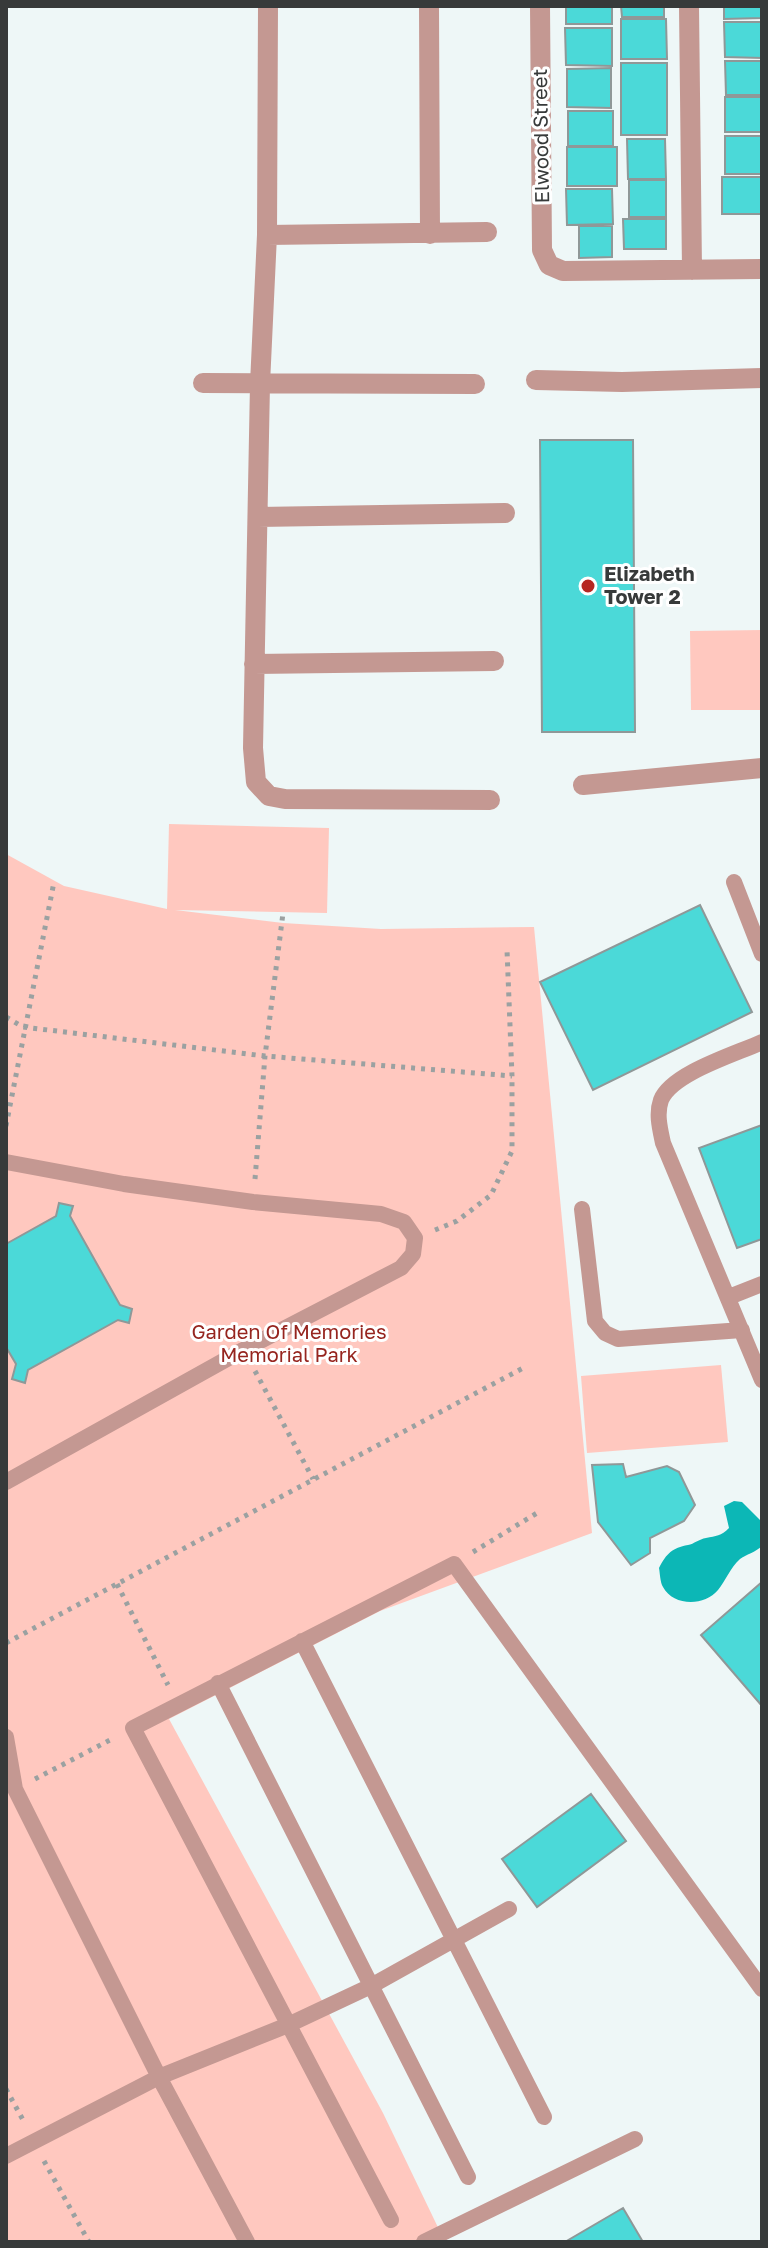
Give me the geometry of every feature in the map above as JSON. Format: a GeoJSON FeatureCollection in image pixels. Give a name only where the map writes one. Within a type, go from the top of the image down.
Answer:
{"type":"FeatureCollection","features":[{"type":"Feature","properties":{"kind":"street"},"geometry":{"type":"LineString","coordinates":[[268,6],[267,235],[260,384],[254,664],[256,782],[269,796],[285,799],[490,800]]}},
{"type":"Feature","properties":{"kind":"street"},"geometry":{"type":"LineString","coordinates":[[429,6],[430,234]]}},
{"type":"Feature","properties":{"kind":"street","name":"Elwood Street"},"geometry":{"type":"LineString","coordinates":[[540,6],[542,250],[549,265],[563,271],[692,270]]}},
{"type":"Feature","properties":{"kind":"street"},"geometry":{"type":"LineString","coordinates":[[689,6],[692,270],[762,269]]}},
{"type":"Feature","properties":{"kind":"street"},"geometry":{"type":"LineString","coordinates":[[267,235],[487,232]]}},
{"type":"Feature","properties":{"kind":"street"},"geometry":{"type":"LineString","coordinates":[[536,380],[762,379]]}},
{"type":"Feature","properties":{"kind":"street"},"geometry":{"type":"LineString","coordinates":[[203,383],[475,384]]}},
{"type":"Feature","properties":{"kind":"street"},"geometry":{"type":"LineString","coordinates":[[258,517],[505,513]]}},
{"type":"Feature","properties":{"kind":"street"},"geometry":{"type":"LineString","coordinates":[[254,664],[494,661]]}},
{"type":"Feature","properties":{"kind":"street"},"geometry":{"type":"LineString","coordinates":[[583,785],[762,768]]}},
{"type":"Feature","properties":{"kind":"lane"},"geometry":{"type":"LineString","coordinates":[[734,882],[762,954]]}},
{"type":"Feature","properties":{"kind":"lane"},"geometry":{"type":"LineString","coordinates":[[761,1375],[663,1143],[658,1119],[661,1100],[672,1083],[762,1042]]}},
{"type":"Feature","properties":{"kind":"lane"},"geometry":{"type":"LineString","coordinates":[[6,1162],[124,1184],[253,1202],[381,1214],[404,1222],[415,1238],[413,1254],[401,1268],[243,1350],[6,1482]]}},
{"type":"Feature","properties":{"kind":"lane"},"geometry":{"type":"LineString","coordinates":[[582,1209],[595,1321],[605,1333],[618,1339],[742,1330]]}},
{"type":"Feature","properties":{"kind":"lane"},"geometry":{"type":"LineString","coordinates":[[729,1297],[762,1284]]}},
{"type":"Feature","properties":{"kind":"lane"},"geometry":{"type":"LineString","coordinates":[[391,2220],[133,1728],[454,1564],[762,1989]]}},
{"type":"Feature","properties":{"kind":"lane"},"geometry":{"type":"LineString","coordinates":[[302,1641],[544,2117]]}},
{"type":"Feature","properties":{"kind":"lane"},"geometry":{"type":"LineString","coordinates":[[218,1683],[468,2177]]}},
{"type":"Feature","properties":{"kind":"lane"},"geometry":{"type":"LineString","coordinates":[[6,1737],[15,1789],[159,2077],[247,2242]]}},
{"type":"Feature","properties":{"kind":"lane"},"geometry":{"type":"LineString","coordinates":[[6,2156],[159,2077],[288,2025],[371,1986],[509,1909]]}},
{"type":"Feature","properties":{"kind":"lane"},"geometry":{"type":"LineString","coordinates":[[424,2242],[635,2139]]}},
{"type":"Feature","properties":{"kind":"path"},"geometry":{"type":"LineString","coordinates":[[6,1126],[23,1027],[54,882]]}},
{"type":"Feature","properties":{"kind":"path"},"geometry":{"type":"LineString","coordinates":[[253,1202],[265,1056],[283,913]]}},
{"type":"Feature","properties":{"kind":"path"},"geometry":{"type":"LineString","coordinates":[[415,1238],[457,1221],[491,1195],[512,1151],[507,950]]}},
{"type":"Feature","properties":{"kind":"path"},"geometry":{"type":"LineString","coordinates":[[6,1017],[23,1027],[265,1056],[512,1076]]}},
{"type":"Feature","properties":{"kind":"path"},"geometry":{"type":"LineString","coordinates":[[243,1350],[313,1479]]}},
{"type":"Feature","properties":{"kind":"path"},"geometry":{"type":"LineString","coordinates":[[6,1643],[525,1367]]}},
{"type":"Feature","properties":{"kind":"path"},"geometry":{"type":"LineString","coordinates":[[454,1564],[537,1513]]}},
{"type":"Feature","properties":{"kind":"path"},"geometry":{"type":"LineString","coordinates":[[117,1584],[177,1704]]}},
{"type":"Feature","properties":{"kind":"path"},"geometry":{"type":"LineString","coordinates":[[15,1789],[133,1728]]}},
{"type":"Feature","properties":{"kind":"path"},"geometry":{"type":"LineString","coordinates":[[6,2089],[89,2242]]}},
{"type":"Feature","properties":{"kind":"green space"},"geometry":{"type":"Polygon","coordinates":[[[762,630],[762,710],[691,710],[690,631],[762,630]]]}},
{"type":"Feature","properties":{"kind":"green space","name":"Garden Of Memories Memorial Park"},"geometry":{"type":"Polygon","coordinates":[[[169,824],[329,828],[327,913],[175,910],[283,923],[381,929],[534,927],[592,1533],[380,1611],[169,1719],[383,2113],[445,2242],[6,2242],[6,854],[64,886],[167,909],[169,824]]]}},
{"type":"Feature","properties":{"kind":"green space"},"geometry":{"type":"Polygon","coordinates":[[[721,1365],[728,1442],[587,1453],[581,1376],[721,1365]]]}},
{"type":"Feature","properties":{"kind":"water"},"geometry":{"type":"Polygon","coordinates":[[[734,1501],[742,1502],[762,1522],[762,1546],[733,1566],[712,1596],[697,1602],[674,1598],[662,1585],[659,1568],[662,1563],[667,1555],[682,1546],[726,1531],[729,1528],[724,1506],[734,1501]]]}},
{"type":"Feature","properties":{"kind":"building"},"geometry":{"type":"Polygon","coordinates":[[[566,6],[612,6],[612,24],[566,24],[566,6]]]}},
{"type":"Feature","properties":{"kind":"building"},"geometry":{"type":"Polygon","coordinates":[[[621,6],[664,6],[664,17],[622,17],[621,6]]]}},
{"type":"Feature","properties":{"kind":"building"},"geometry":{"type":"Polygon","coordinates":[[[724,6],[762,6],[762,18],[724,19],[724,6]]]}},
{"type":"Feature","properties":{"kind":"building"},"geometry":{"type":"Polygon","coordinates":[[[621,19],[666,19],[667,59],[621,59],[621,19]]]}},
{"type":"Feature","properties":{"kind":"building"},"geometry":{"type":"Polygon","coordinates":[[[724,22],[762,22],[762,58],[725,57],[724,22]]]}},
{"type":"Feature","properties":{"kind":"building"},"geometry":{"type":"Polygon","coordinates":[[[565,28],[612,28],[612,66],[566,65],[565,28]]]}},
{"type":"Feature","properties":{"kind":"building"},"geometry":{"type":"Polygon","coordinates":[[[725,61],[762,61],[762,95],[726,95],[725,61]]]}},
{"type":"Feature","properties":{"kind":"building"},"geometry":{"type":"Polygon","coordinates":[[[621,63],[667,63],[667,135],[621,135],[621,63]]]}},
{"type":"Feature","properties":{"kind":"building"},"geometry":{"type":"Polygon","coordinates":[[[611,68],[611,108],[567,107],[567,69],[611,68]]]}},
{"type":"Feature","properties":{"kind":"building"},"geometry":{"type":"Polygon","coordinates":[[[725,97],[761,97],[761,132],[725,132],[725,97]]]}},
{"type":"Feature","properties":{"kind":"building"},"geometry":{"type":"Polygon","coordinates":[[[568,111],[613,111],[613,146],[568,146],[568,111]]]}},
{"type":"Feature","properties":{"kind":"building"},"geometry":{"type":"Polygon","coordinates":[[[725,136],[761,136],[761,174],[725,174],[725,136]]]}},
{"type":"Feature","properties":{"kind":"building"},"geometry":{"type":"Polygon","coordinates":[[[627,139],[665,139],[666,179],[628,179],[627,139]]]}},
{"type":"Feature","properties":{"kind":"building"},"geometry":{"type":"Polygon","coordinates":[[[567,147],[617,147],[617,186],[567,186],[567,147]]]}},
{"type":"Feature","properties":{"kind":"building"},"geometry":{"type":"Polygon","coordinates":[[[722,177],[762,177],[762,214],[722,214],[722,177]]]}},
{"type":"Feature","properties":{"kind":"building"},"geometry":{"type":"Polygon","coordinates":[[[629,180],[666,180],[666,217],[629,217],[629,180]]]}},
{"type":"Feature","properties":{"kind":"building"},"geometry":{"type":"Polygon","coordinates":[[[566,189],[612,189],[613,224],[567,225],[566,189]]]}},
{"type":"Feature","properties":{"kind":"building"},"geometry":{"type":"Polygon","coordinates":[[[623,219],[666,219],[666,249],[624,249],[623,219]]]}},
{"type":"Feature","properties":{"kind":"building"},"geometry":{"type":"Polygon","coordinates":[[[579,226],[612,226],[612,257],[579,258],[579,226]]]}},
{"type":"Feature","properties":{"kind":"building","name":"Elizabeth Tower 2"},"geometry":{"type":"Polygon","coordinates":[[[540,440],[633,440],[635,732],[542,732],[540,440]]]}},
{"type":"Feature","properties":{"kind":"building"},"geometry":{"type":"Polygon","coordinates":[[[700,905],[752,1012],[593,1090],[540,982],[700,905]]]}},
{"type":"Feature","properties":{"kind":"building"},"geometry":{"type":"Polygon","coordinates":[[[762,1125],[762,1239],[737,1248],[699,1148],[762,1125]]]}},
{"type":"Feature","properties":{"kind":"building"},"geometry":{"type":"Polygon","coordinates":[[[59,1203],[73,1206],[70,1216],[120,1305],[132,1309],[129,1323],[118,1320],[28,1370],[25,1383],[12,1379],[16,1364],[6,1347],[6,1244],[56,1216],[59,1203]]]}},
{"type":"Feature","properties":{"kind":"building"},"geometry":{"type":"Polygon","coordinates":[[[623,1464],[626,1477],[667,1466],[679,1472],[695,1505],[684,1521],[650,1538],[650,1553],[631,1565],[598,1522],[592,1465],[623,1464]]]}},
{"type":"Feature","properties":{"kind":"building"},"geometry":{"type":"Polygon","coordinates":[[[762,1582],[762,1706],[701,1635],[762,1582]]]}},
{"type":"Feature","properties":{"kind":"building"},"geometry":{"type":"Polygon","coordinates":[[[591,1794],[626,1841],[537,1907],[502,1859],[591,1794]]]}},
{"type":"Feature","properties":{"kind":"building"},"geometry":{"type":"Polygon","coordinates":[[[623,2208],[643,2242],[565,2242],[623,2208]]]}},
{"type":"Feature","properties":{"kind":"place","name":"Elizabeth Tower 2"},"geometry":{"type":"Point","coordinates":[588,586]}}]}
